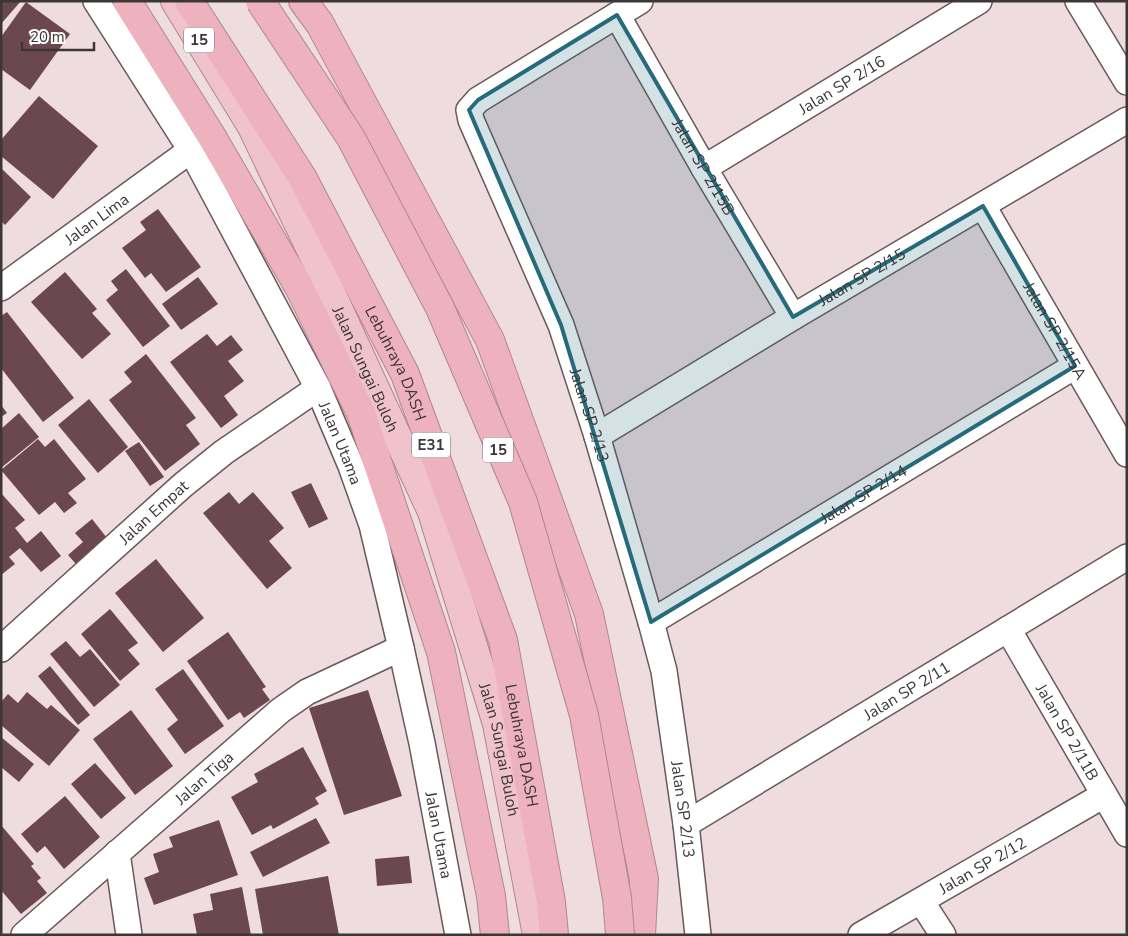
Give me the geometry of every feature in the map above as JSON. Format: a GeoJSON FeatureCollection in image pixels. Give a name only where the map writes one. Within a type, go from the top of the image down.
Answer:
{"type":"FeatureCollection","features":[{"type":"Feature","properties":{"kind":"highway"},"geometry":{"type":"LineString","coordinates":[[127,1],[212,137],[299,287],[361,414],[441,652],[491,896],[495,935]]}},
{"type":"Feature","properties":{"kind":"highway","name":"Jalan Sungai Buloh"},"geometry":{"type":"LineString","coordinates":[[175,1],[252,127],[322,271],[432,512],[497,724],[537,935]]}},
{"type":"Feature","properties":{"kind":"highway","name":"Lebuhraya DASH"},"geometry":{"type":"LineString","coordinates":[[189,1],[302,177],[405,374],[503,640],[552,902],[554,935]]}},
{"type":"Feature","properties":{"kind":"highway"},"geometry":{"type":"LineString","coordinates":[[260,1],[351,138],[440,308],[523,502],[584,715],[617,898],[621,935]]}},
{"type":"Feature","properties":{"kind":"highway","name":"15"},"geometry":{"type":"LineString","coordinates":[[274,1],[392,210],[467,360],[561,635],[595,778],[620,911],[621,935]]}},
{"type":"Feature","properties":{"kind":"highway"},"geometry":{"type":"LineString","coordinates":[[303,1],[320,24],[490,340],[589,614],[644,879],[641,935]]}},
{"type":"Feature","properties":{"kind":"street","name":"Jalan Utama"},"geometry":{"type":"LineString","coordinates":[[96,1],[191,150],[318,388],[351,466],[372,525],[401,648],[422,743],[458,935]]}},
{"type":"Feature","properties":{"kind":"street","name":"Jalan SP 2/13"},"geometry":{"type":"LineString","coordinates":[[640,1],[478,100],[469,110],[471,120],[561,325],[597,436],[651,622],[664,671],[686,824],[698,935]]}},
{"type":"Feature","properties":{"kind":"street","name":"Jalan SP 2/16"},"geometry":{"type":"LineString","coordinates":[[704,168],[979,1]]}},
{"type":"Feature","properties":{"kind":"street"},"geometry":{"type":"LineString","coordinates":[[1078,1],[1127,82]]}},
{"type":"Feature","properties":{"kind":"street","name":"Jalan SP 2/15B"},"geometry":{"type":"LineString","coordinates":[[618,14],[704,168],[794,317]]}},
{"type":"Feature","properties":{"kind":"street","name":"Jalan SP 2/15"},"geometry":{"type":"LineString","coordinates":[[597,436],[1127,120]]}},
{"type":"Feature","properties":{"kind":"street","name":"Jalan Lima"},"geometry":{"type":"LineString","coordinates":[[1,288],[191,150]]}},
{"type":"Feature","properties":{"kind":"street","name":"Jalan SP 2/15A"},"geometry":{"type":"LineString","coordinates":[[983,206],[1127,454]]}},
{"type":"Feature","properties":{"kind":"street","name":"Jalan SP 2/14"},"geometry":{"type":"LineString","coordinates":[[651,622],[1075,366]]}},
{"type":"Feature","properties":{"kind":"street","name":"Jalan Empat"},"geometry":{"type":"LineString","coordinates":[[1,649],[183,485],[224,452],[318,388]]}},
{"type":"Feature","properties":{"kind":"street","name":"Jalan SP 2/11"},"geometry":{"type":"LineString","coordinates":[[686,824],[1127,557]]}},
{"type":"Feature","properties":{"kind":"street","name":"Jalan SP 2/11B"},"geometry":{"type":"LineString","coordinates":[[1008,629],[1127,834]]}},
{"type":"Feature","properties":{"kind":"street","name":"Jalan Tiga"},"geometry":{"type":"LineString","coordinates":[[24,935],[281,710],[307,692],[401,648]]}},
{"type":"Feature","properties":{"kind":"street","name":"Jalan SP 2/12"},"geometry":{"type":"LineString","coordinates":[[861,935],[1104,795]]}},
{"type":"Feature","properties":{"kind":"street"},"geometry":{"type":"LineString","coordinates":[[117,852],[129,935]]}},
{"type":"Feature","properties":{"kind":"street"},"geometry":{"type":"LineString","coordinates":[[921,901],[943,935]]}},
{"type":"Feature","properties":{"kind":"highlighted area"},"geometry":{"type":"Polygon","coordinates":[[[617,15],[793,317],[983,206],[1075,366],[651,622],[561,325],[469,110],[478,100],[617,15]]]}},
{"type":"Feature","properties":{"kind":"building"},"geometry":{"type":"Polygon","coordinates":[[[1,1],[21,1],[1,24],[1,1]]]}},
{"type":"Feature","properties":{"kind":"building"},"geometry":{"type":"Polygon","coordinates":[[[26,2],[70,34],[30,90],[1,69],[1,37],[26,2]]]}},
{"type":"Feature","properties":{"kind":"building"},"geometry":{"type":"Polygon","coordinates":[[[39,96],[98,146],[53,199],[1,156],[1,140],[39,96]]]}},
{"type":"Feature","properties":{"kind":"building"},"geometry":{"type":"Polygon","coordinates":[[[1,168],[31,197],[5,225],[1,221],[1,168]]]}},
{"type":"Feature","properties":{"kind":"building"},"geometry":{"type":"Polygon","coordinates":[[[158,209],[201,267],[166,292],[151,273],[145,278],[122,248],[146,230],[140,222],[158,209]]]}},
{"type":"Feature","properties":{"kind":"building"},"geometry":{"type":"Polygon","coordinates":[[[126,269],[170,326],[143,347],[106,300],[118,290],[111,281],[126,269]]]}},
{"type":"Feature","properties":{"kind":"building"},"geometry":{"type":"Polygon","coordinates":[[[65,272],[97,309],[92,313],[111,334],[82,359],[31,302],[65,272]]]}},
{"type":"Feature","properties":{"kind":"building"},"geometry":{"type":"Polygon","coordinates":[[[198,277],[218,304],[181,330],[162,304],[198,277]]]}},
{"type":"Feature","properties":{"kind":"building"},"geometry":{"type":"Polygon","coordinates":[[[7,312],[74,398],[43,422],[1,368],[1,316],[7,312]]]}},
{"type":"Feature","properties":{"kind":"building"},"geometry":{"type":"Polygon","coordinates":[[[207,334],[217,346],[231,335],[243,350],[228,361],[244,381],[224,396],[238,415],[221,428],[170,362],[207,334]]]}},
{"type":"Feature","properties":{"kind":"building"},"geometry":{"type":"Polygon","coordinates":[[[146,354],[196,418],[186,425],[200,444],[165,471],[109,400],[132,382],[124,372],[146,354]]]}},
{"type":"Feature","properties":{"kind":"building"},"geometry":{"type":"Polygon","coordinates":[[[89,399],[128,447],[98,473],[58,425],[89,399]]]}},
{"type":"Feature","properties":{"kind":"building"},"geometry":{"type":"Polygon","coordinates":[[[1,405],[7,413],[1,417],[1,405]]]}},
{"type":"Feature","properties":{"kind":"building"},"geometry":{"type":"Polygon","coordinates":[[[19,413],[39,437],[1,468],[1,429],[19,413]]]}},
{"type":"Feature","properties":{"kind":"building"},"geometry":{"type":"Polygon","coordinates":[[[38,439],[45,447],[54,439],[86,479],[68,493],[77,503],[64,513],[55,502],[39,515],[1,470],[38,439]]]}},
{"type":"Feature","properties":{"kind":"building"},"geometry":{"type":"Polygon","coordinates":[[[139,442],[164,477],[150,486],[125,451],[139,442]]]}},
{"type":"Feature","properties":{"kind":"building"},"geometry":{"type":"Polygon","coordinates":[[[311,483],[328,519],[309,528],[291,492],[311,483]]]}},
{"type":"Feature","properties":{"kind":"building"},"geometry":{"type":"Polygon","coordinates":[[[229,492],[239,504],[253,492],[284,528],[269,541],[292,568],[267,589],[203,513],[229,492]]]}},
{"type":"Feature","properties":{"kind":"building"},"geometry":{"type":"Polygon","coordinates":[[[1,493],[25,520],[15,528],[27,543],[41,531],[61,556],[41,572],[20,548],[9,557],[15,564],[1,575],[1,493]]]}},
{"type":"Feature","properties":{"kind":"building"},"geometry":{"type":"Polygon","coordinates":[[[92,519],[107,538],[76,564],[68,555],[83,542],[75,533],[92,519]]]}},
{"type":"Feature","properties":{"kind":"building"},"geometry":{"type":"Polygon","coordinates":[[[156,559],[204,618],[163,652],[115,593],[156,559]]]}},
{"type":"Feature","properties":{"kind":"building"},"geometry":{"type":"Polygon","coordinates":[[[110,609],[138,643],[128,650],[140,664],[120,681],[81,634],[110,609]]]}},
{"type":"Feature","properties":{"kind":"building"},"geometry":{"type":"Polygon","coordinates":[[[228,632],[266,687],[262,689],[270,700],[244,718],[240,712],[228,720],[187,661],[228,632]]]}},
{"type":"Feature","properties":{"kind":"building"},"geometry":{"type":"Polygon","coordinates":[[[66,641],[80,657],[90,649],[120,685],[94,707],[50,654],[66,641]]]}},
{"type":"Feature","properties":{"kind":"building"},"geometry":{"type":"Polygon","coordinates":[[[50,666],[90,715],[78,725],[38,676],[50,666]]]}},
{"type":"Feature","properties":{"kind":"building"},"geometry":{"type":"Polygon","coordinates":[[[183,669],[224,726],[185,754],[167,729],[178,720],[155,689],[183,669]]]}},
{"type":"Feature","properties":{"kind":"building"},"geometry":{"type":"Polygon","coordinates":[[[368,690],[402,796],[344,815],[309,708],[368,690]]]}},
{"type":"Feature","properties":{"kind":"building"},"geometry":{"type":"Polygon","coordinates":[[[27,692],[47,709],[51,705],[80,730],[49,766],[1,725],[1,702],[8,694],[18,703],[27,692]]]}},
{"type":"Feature","properties":{"kind":"building"},"geometry":{"type":"Polygon","coordinates":[[[131,710],[173,766],[135,795],[93,739],[131,710]]]}},
{"type":"Feature","properties":{"kind":"building"},"geometry":{"type":"Polygon","coordinates":[[[1,737],[34,764],[19,782],[1,767],[1,737]]]}},
{"type":"Feature","properties":{"kind":"building"},"geometry":{"type":"Polygon","coordinates":[[[303,747],[327,791],[315,798],[319,804],[273,829],[271,825],[252,835],[231,797],[258,782],[254,774],[303,747]]]}},
{"type":"Feature","properties":{"kind":"building"},"geometry":{"type":"Polygon","coordinates":[[[95,763],[126,798],[101,819],[71,784],[95,763]]]}},
{"type":"Feature","properties":{"kind":"building"},"geometry":{"type":"Polygon","coordinates":[[[65,796],[100,837],[64,869],[45,846],[37,853],[21,834],[65,796]]]}},
{"type":"Feature","properties":{"kind":"building"},"geometry":{"type":"Polygon","coordinates":[[[316,818],[330,843],[263,877],[250,852],[316,818]]]}},
{"type":"Feature","properties":{"kind":"building"},"geometry":{"type":"Polygon","coordinates":[[[219,820],[238,875],[154,905],[144,878],[159,872],[153,854],[173,847],[169,837],[219,820]]]}},
{"type":"Feature","properties":{"kind":"building"},"geometry":{"type":"Polygon","coordinates":[[[1,825],[34,864],[31,866],[41,878],[37,881],[47,893],[21,914],[1,890],[1,825]]]}},
{"type":"Feature","properties":{"kind":"building"},"geometry":{"type":"Polygon","coordinates":[[[409,856],[412,883],[377,886],[375,859],[409,856]]]}},
{"type":"Feature","properties":{"kind":"building"},"geometry":{"type":"Polygon","coordinates":[[[328,876],[339,935],[263,935],[255,889],[328,876]]]}},
{"type":"Feature","properties":{"kind":"building"},"geometry":{"type":"Polygon","coordinates":[[[242,887],[251,935],[197,935],[193,914],[213,910],[210,894],[242,887]]]}}]}
